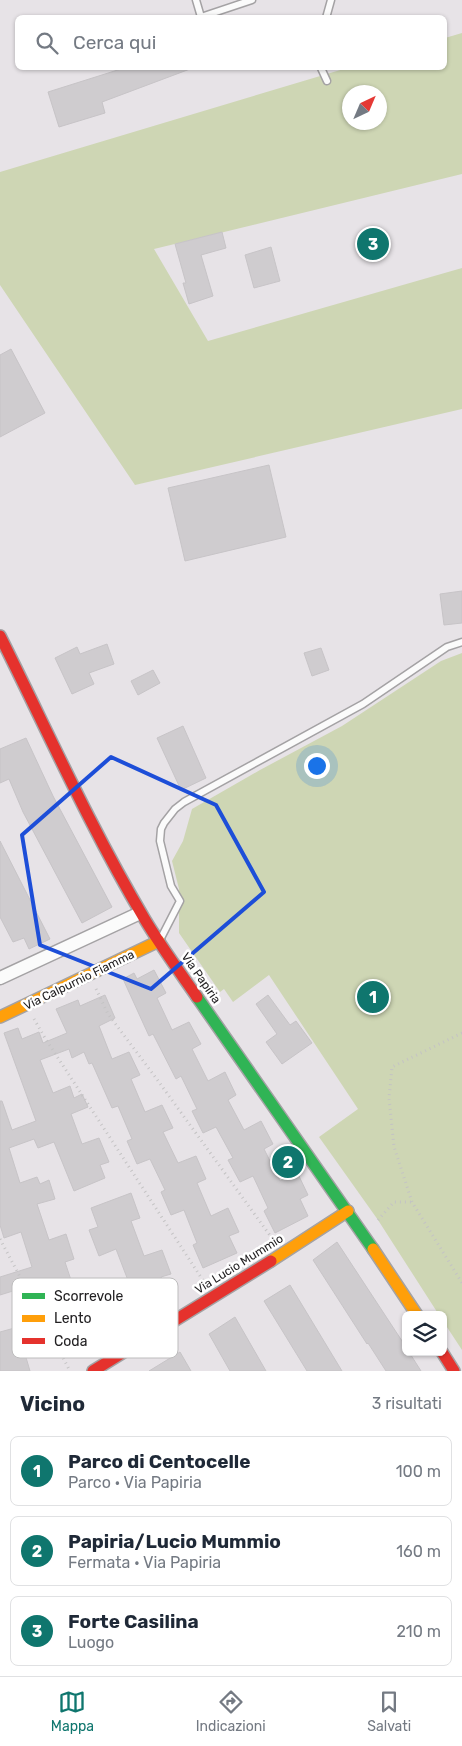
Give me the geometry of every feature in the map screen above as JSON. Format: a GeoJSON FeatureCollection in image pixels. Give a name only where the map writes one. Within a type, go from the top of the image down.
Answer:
{"type":"FeatureCollection","features":[{"type":"Feature","properties":{"kind":"street","name":"Via Papiria"},"geometry":{"type":"LineString","coordinates":[[0,636],[105,848],[140,913],[348,1211],[414,1311]]}},
{"type":"Feature","properties":{"kind":"street"},"geometry":{"type":"LineString","coordinates":[[0,978],[140,913]]}},
{"type":"Feature","properties":{"kind":"street","name":"Via Calpurnio Fiamma"},"geometry":{"type":"LineString","coordinates":[[0,1017],[159,941]]}},
{"type":"Feature","properties":{"kind":"street","name":"Via Lucio Mummio"},"geometry":{"type":"LineString","coordinates":[[178,1318],[283,1254],[348,1211]]}},
{"type":"Feature","properties":{"kind":"street"},"geometry":{"type":"LineString","coordinates":[[445,1356],[454,1371]]}},
{"type":"Feature","properties":{"kind":"street","name":"Via Lucio Mummio"},"geometry":{"type":"LineString","coordinates":[[93,1371],[114,1358]]}},
{"type":"Feature","properties":{"kind":"lane"},"geometry":{"type":"LineString","coordinates":[[196,0],[200,15]]}},
{"type":"Feature","properties":{"kind":"lane"},"geometry":{"type":"LineString","coordinates":[[207,15],[252,0]]}},
{"type":"Feature","properties":{"kind":"lane"},"geometry":{"type":"LineString","coordinates":[[327,15],[331,0]]}},
{"type":"Feature","properties":{"kind":"lane"},"geometry":{"type":"LineString","coordinates":[[323,70],[327,81]]}},
{"type":"Feature","properties":{"kind":"lane"},"geometry":{"type":"LineString","coordinates":[[159,941],[180,900],[171,886],[160,841],[161,829],[175,810],[184,802],[364,704],[447,647],[462,642]]}},
{"type":"Feature","properties":{"kind":"path"},"geometry":{"type":"LineString","coordinates":[[88,975],[108,1014],[283,1254]]}},
{"type":"Feature","properties":{"kind":"path"},"geometry":{"type":"LineString","coordinates":[[27,1005],[45,1038],[213,1296]]}},
{"type":"Feature","properties":{"kind":"path"},"geometry":{"type":"LineString","coordinates":[[462,1033],[392,1067],[389,1098],[394,1147],[412,1202],[462,1284]]}},
{"type":"Feature","properties":{"kind":"path"},"geometry":{"type":"LineString","coordinates":[[378,1220],[394,1202],[412,1202]]}},
{"type":"Feature","properties":{"kind":"path"},"geometry":{"type":"LineString","coordinates":[[0,1239],[21,1278]]}},
{"type":"Feature","properties":{"kind":"path"},"geometry":{"type":"LineString","coordinates":[[63,1358],[70,1371]]}},
{"type":"Feature","properties":{"kind":"highlighted area"},"geometry":{"type":"Polygon","coordinates":[[[111,757],[216,805],[264,892],[151,989],[40,945],[22,835],[111,757]]]}},
{"type":"Feature","properties":{"kind":"green space"},"geometry":{"type":"Polygon","coordinates":[[[462,33],[462,174],[154,249],[208,341],[462,268],[462,409],[135,485],[0,285],[0,172],[340,70],[447,70],[447,37],[462,33]]]}},
{"type":"Feature","properties":{"kind":"green space"},"geometry":{"type":"Polygon","coordinates":[[[462,653],[462,1350],[447,1327],[447,1311],[436,1311],[378,1220],[319,1137],[358,1109],[269,975],[233,1002],[224,989],[220,992],[179,933],[179,889],[172,861],[183,841],[192,809],[342,726],[441,661],[462,653]]]}},
{"type":"Feature","properties":{"kind":"building"},"geometry":{"type":"Polygon","coordinates":[[[118,70],[187,70],[102,102],[105,113],[59,127],[48,92],[118,70]]]}},
{"type":"Feature","properties":{"kind":"building"},"geometry":{"type":"Polygon","coordinates":[[[222,232],[226,248],[201,255],[213,296],[189,304],[183,283],[186,283],[175,244],[222,232]]]}},
{"type":"Feature","properties":{"kind":"building"},"geometry":{"type":"Polygon","coordinates":[[[271,247],[280,281],[254,288],[245,255],[271,247]]]}},
{"type":"Feature","properties":{"kind":"building"},"geometry":{"type":"Polygon","coordinates":[[[11,349],[45,413],[0,437],[0,355],[11,349]]]}},
{"type":"Feature","properties":{"kind":"building"},"geometry":{"type":"Polygon","coordinates":[[[269,465],[286,537],[185,561],[168,488],[269,465]]]}},
{"type":"Feature","properties":{"kind":"building"},"geometry":{"type":"Polygon","coordinates":[[[462,591],[462,623],[444,625],[440,594],[462,591]]]}},
{"type":"Feature","properties":{"kind":"building"},"geometry":{"type":"Polygon","coordinates":[[[107,644],[114,664],[89,673],[94,684],[72,694],[55,658],[77,647],[80,654],[107,644]]]}},
{"type":"Feature","properties":{"kind":"building"},"geometry":{"type":"Polygon","coordinates":[[[321,648],[329,670],[312,676],[304,653],[321,648]]]}},
{"type":"Feature","properties":{"kind":"building"},"geometry":{"type":"Polygon","coordinates":[[[153,670],[160,683],[138,695],[131,681],[153,670]]]}},
{"type":"Feature","properties":{"kind":"building"},"geometry":{"type":"Polygon","coordinates":[[[183,726],[206,778],[181,790],[157,738],[183,726]]]}},
{"type":"Feature","properties":{"kind":"building"},"geometry":{"type":"Polygon","coordinates":[[[26,738],[53,796],[112,907],[82,923],[23,812],[9,779],[0,783],[0,749],[26,738]]]}},
{"type":"Feature","properties":{"kind":"building"},"geometry":{"type":"Polygon","coordinates":[[[0,841],[50,939],[29,949],[24,938],[13,942],[0,917],[0,841]]]}},
{"type":"Feature","properties":{"kind":"building"},"geometry":{"type":"Polygon","coordinates":[[[154,970],[166,993],[157,998],[172,1030],[189,1022],[201,1044],[192,1049],[208,1081],[225,1072],[236,1095],[228,1100],[244,1130],[261,1121],[273,1144],[264,1149],[280,1181],[297,1172],[308,1195],[300,1199],[308,1216],[275,1233],[264,1211],[268,1208],[253,1176],[240,1182],[228,1160],[233,1158],[216,1127],[203,1133],[192,1111],[197,1109],[181,1076],[176,1079],[153,1034],[149,1036],[123,979],[134,973],[137,979],[154,970]]]}},
{"type":"Feature","properties":{"kind":"building"},"geometry":{"type":"Polygon","coordinates":[[[105,995],[115,1018],[99,1026],[112,1059],[129,1052],[140,1075],[131,1079],[145,1112],[162,1105],[173,1128],[163,1132],[178,1163],[196,1156],[206,1179],[197,1183],[211,1216],[228,1208],[239,1232],[229,1236],[237,1253],[203,1268],[193,1245],[197,1243],[184,1210],[171,1215],[161,1192],[165,1190],[150,1159],[137,1164],[127,1141],[132,1139],[118,1106],[112,1108],[92,1063],[89,1064],[84,1052],[72,1058],[69,1049],[40,1060],[53,1093],[70,1086],[74,1098],[82,1094],[88,1107],[71,1114],[82,1144],[99,1138],[109,1162],[100,1165],[105,1178],[74,1191],[54,1142],[38,1148],[34,1139],[9,1148],[20,1183],[37,1177],[40,1184],[49,1180],[55,1199],[37,1204],[49,1240],[66,1234],[74,1259],[65,1262],[70,1278],[12,1278],[12,1291],[0,1295],[0,1277],[32,1267],[21,1232],[4,1238],[0,1225],[0,1101],[2,1101],[12,1130],[36,1121],[4,1033],[18,1028],[22,1039],[39,1032],[43,1043],[67,1033],[56,1009],[78,1000],[80,1006],[105,995]]]}},
{"type":"Feature","properties":{"kind":"building"},"geometry":{"type":"Polygon","coordinates":[[[268,995],[290,1025],[296,1021],[312,1043],[282,1064],[266,1042],[277,1034],[256,1004],[268,995]]]}},
{"type":"Feature","properties":{"kind":"building"},"geometry":{"type":"Polygon","coordinates":[[[131,1193],[140,1218],[131,1221],[144,1256],[162,1250],[171,1274],[161,1278],[127,1278],[116,1249],[99,1256],[89,1230],[98,1227],[91,1208],[131,1193]]]}},
{"type":"Feature","properties":{"kind":"building"},"geometry":{"type":"Polygon","coordinates":[[[337,1242],[402,1341],[402,1356],[412,1356],[421,1371],[386,1371],[313,1260],[337,1242]]]}},
{"type":"Feature","properties":{"kind":"building"},"geometry":{"type":"Polygon","coordinates":[[[290,1285],[342,1371],[307,1371],[264,1301],[290,1285]]]}},
{"type":"Feature","properties":{"kind":"building"},"geometry":{"type":"Polygon","coordinates":[[[235,1317],[266,1371],[230,1371],[209,1334],[235,1317]]]}},
{"type":"Feature","properties":{"kind":"building"},"geometry":{"type":"Polygon","coordinates":[[[12,1329],[12,1358],[26,1358],[30,1371],[0,1371],[0,1332],[12,1329]]]}},
{"type":"Feature","properties":{"kind":"building"},"geometry":{"type":"Polygon","coordinates":[[[180,1352],[191,1371],[149,1371],[170,1358],[178,1358],[178,1353],[180,1352]]]}},
{"type":"Feature","properties":{"kind":"traffic: fast"},"geometry":{"type":"LineString","coordinates":[[197,997],[373,1249]]}},
{"type":"Feature","properties":{"kind":"traffic: slow"},"geometry":{"type":"LineString","coordinates":[[0,1017],[159,941]]}},
{"type":"Feature","properties":{"kind":"traffic: slow"},"geometry":{"type":"LineString","coordinates":[[271,1261],[348,1211]]}},
{"type":"Feature","properties":{"kind":"traffic: slow"},"geometry":{"type":"LineString","coordinates":[[373,1249],[414,1311]]}},
{"type":"Feature","properties":{"kind":"traffic: jam"},"geometry":{"type":"LineString","coordinates":[[0,636],[87,814],[124,884],[156,938],[197,997]]}},
{"type":"Feature","properties":{"kind":"traffic: jam"},"geometry":{"type":"LineString","coordinates":[[178,1318],[271,1261]]}},
{"type":"Feature","properties":{"kind":"traffic: jam"},"geometry":{"type":"LineString","coordinates":[[445,1356],[454,1371]]}},
{"type":"Feature","properties":{"kind":"traffic: jam"},"geometry":{"type":"LineString","coordinates":[[93,1371],[114,1358]]}},
{"type":"Feature","properties":{"kind":"place","name":"Forte Casilina"},"geometry":{"type":"Point","coordinates":[373,244]}},
{"type":"Feature","properties":{"kind":"place","name":"Parco di Centocelle"},"geometry":{"type":"Point","coordinates":[373,997]}},
{"type":"Feature","properties":{"kind":"place","name":"Papiria/Lucio Mummio"},"geometry":{"type":"Point","coordinates":[288,1162]}}]}
